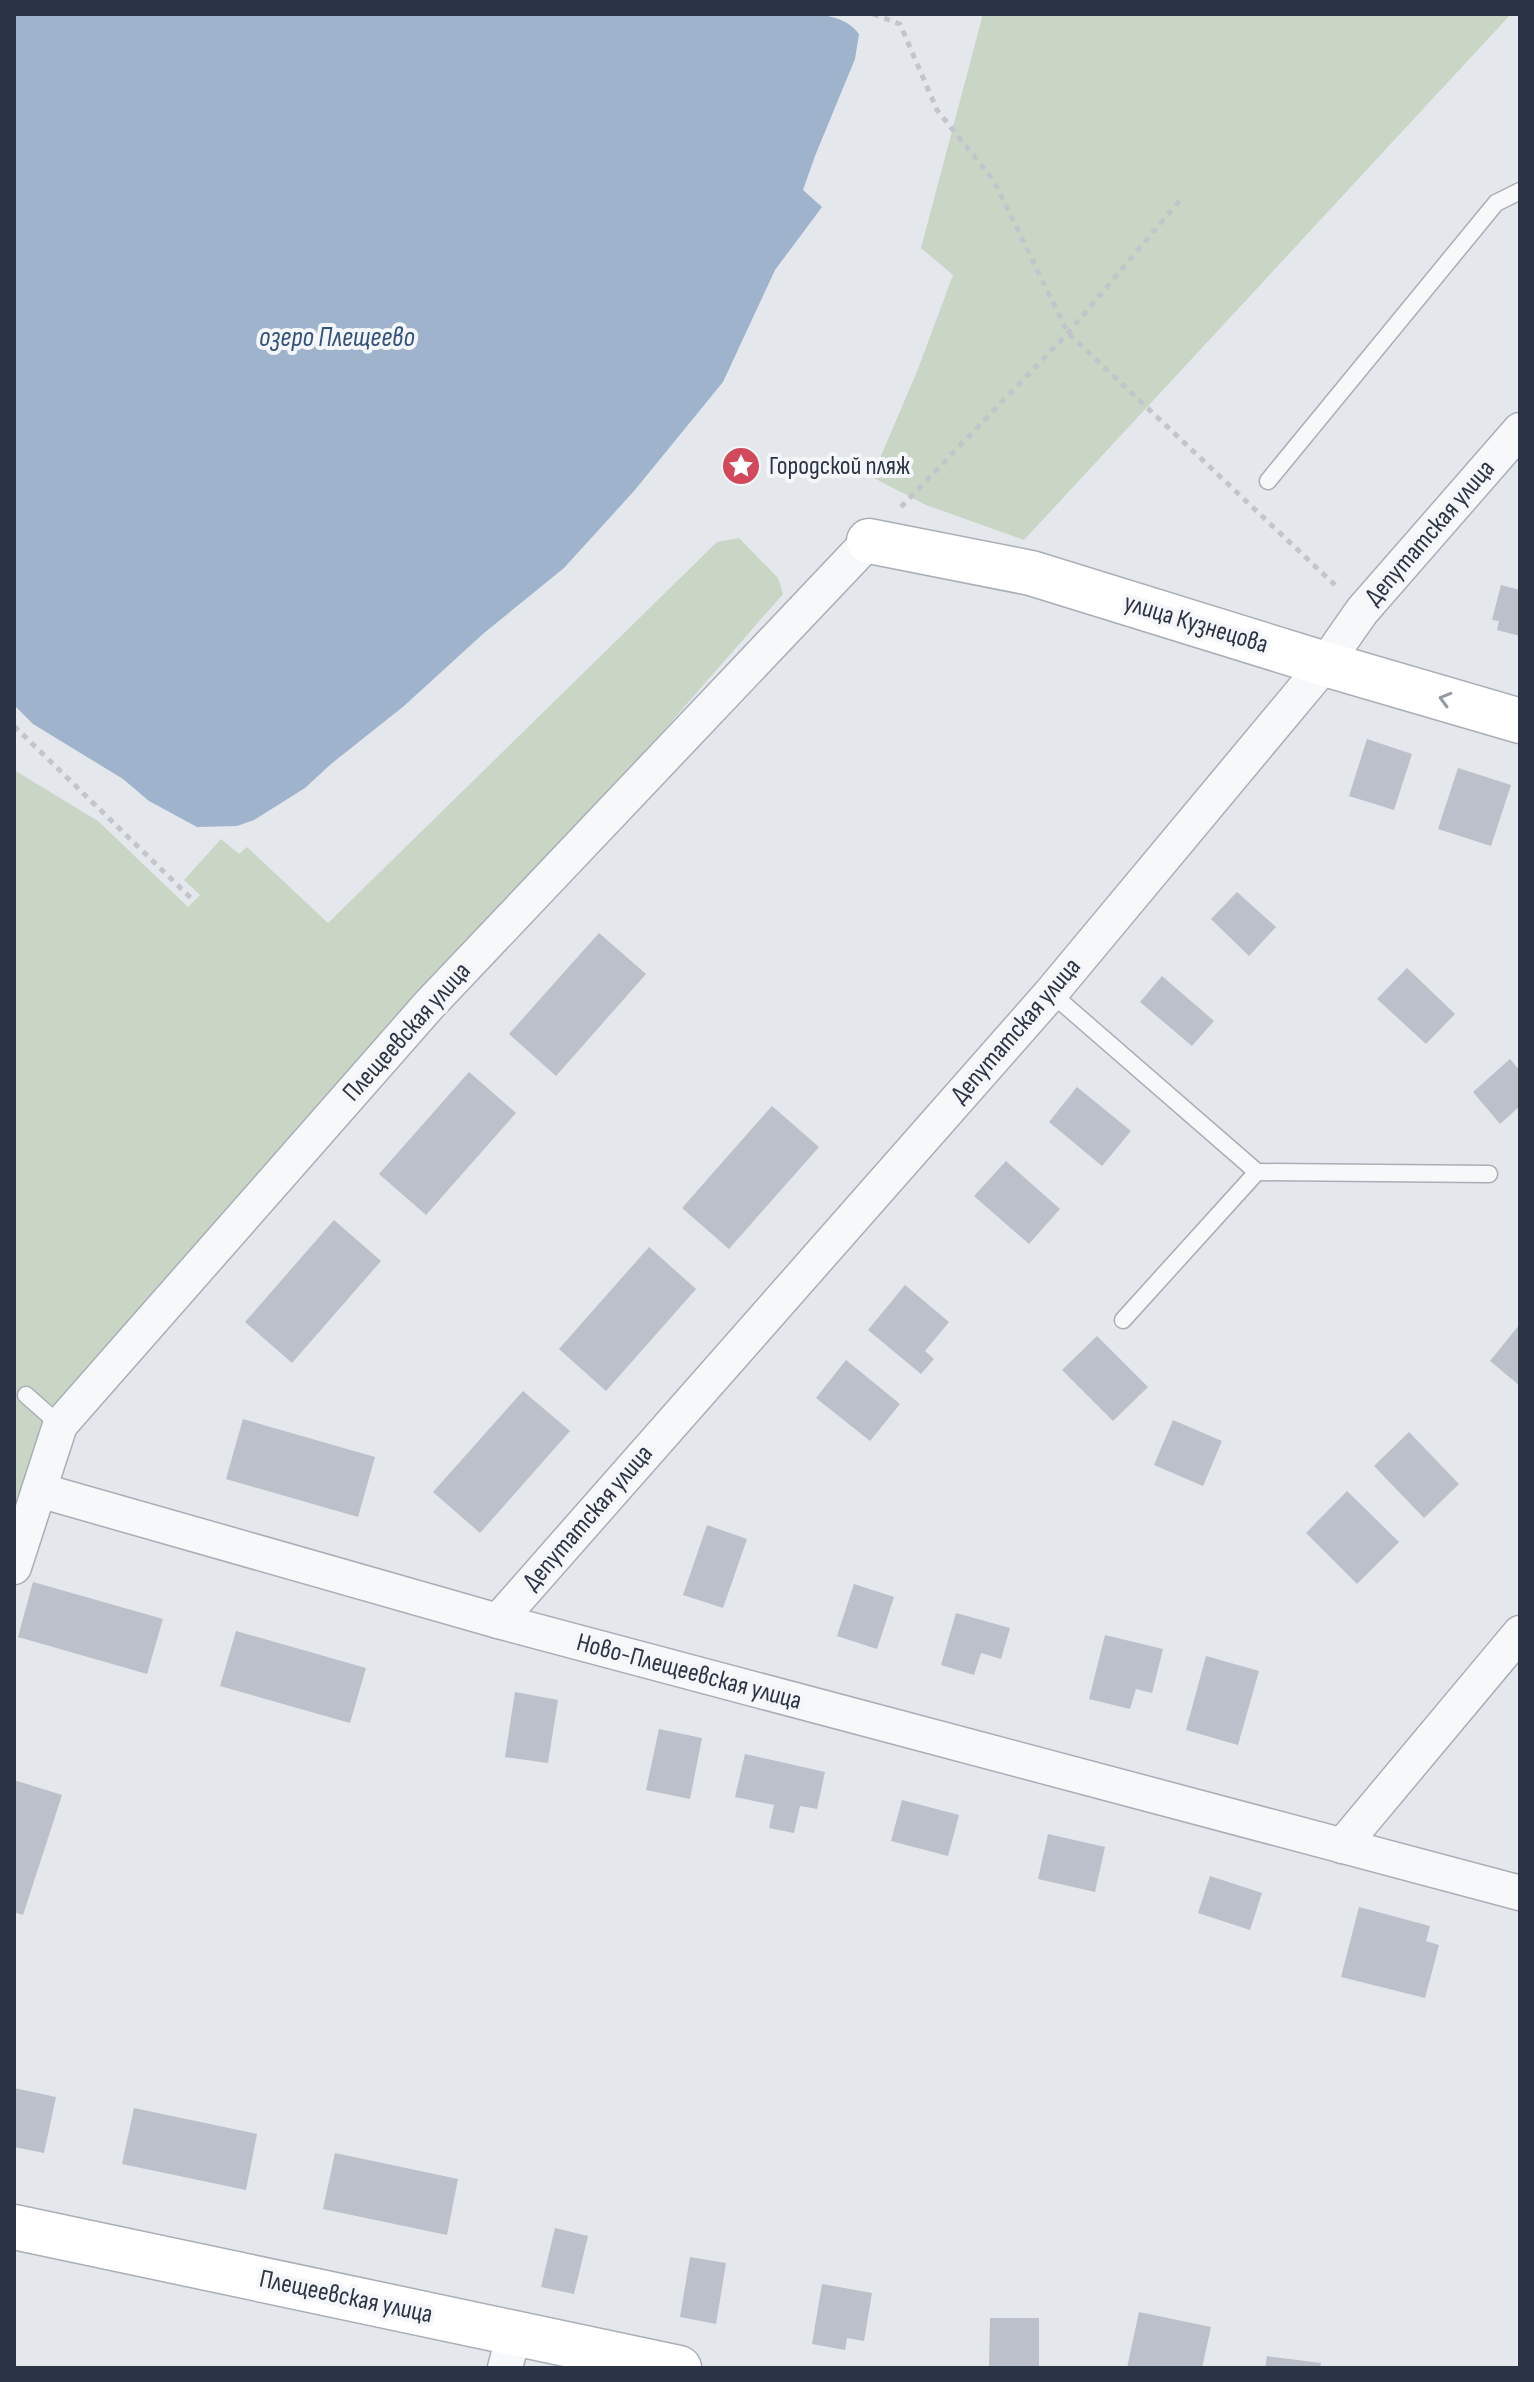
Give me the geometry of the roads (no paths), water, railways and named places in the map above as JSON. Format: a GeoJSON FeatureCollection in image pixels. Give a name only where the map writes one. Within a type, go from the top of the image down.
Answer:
{"type":"FeatureCollection","features":[{"type":"Feature","properties":{"kind":"street","name":"Депутатская улица"},"geometry":{"type":"LineString","coordinates":[[498,1621],[1051,993],[1325,664],[1362,611],[1520,430]]}},
{"type":"Feature","properties":{"kind":"street","name":"улица Кузнецова"},"geometry":{"type":"LineString","coordinates":[[869,541],[1031,573],[1520,721]]}},
{"type":"Feature","properties":{"kind":"street","name":"Плещеевская улица"},"geometry":{"type":"LineString","coordinates":[[14,1567],[60,1425],[429,1005],[869,541]]}},
{"type":"Feature","properties":{"kind":"street","name":"Ново-Плещеевская улица"},"geometry":{"type":"LineString","coordinates":[[39,1490],[498,1621],[1520,1893]]}},
{"type":"Feature","properties":{"kind":"street"},"geometry":{"type":"LineString","coordinates":[[1342,1846],[1520,1633]]}},
{"type":"Feature","properties":{"kind":"street","name":"Плещеевская улица"},"geometry":{"type":"LineString","coordinates":[[14,2227],[509,2350],[679,2368]]}},
{"type":"Feature","properties":{"kind":"lane"},"geometry":{"type":"LineString","coordinates":[[1268,481],[1496,203],[1520,191]]}},
{"type":"Feature","properties":{"kind":"lane"},"geometry":{"type":"LineString","coordinates":[[1051,993],[1257,1172],[1489,1174]]}},
{"type":"Feature","properties":{"kind":"lane"},"geometry":{"type":"LineString","coordinates":[[1123,1320],[1257,1172]]}},
{"type":"Feature","properties":{"kind":"lane"},"geometry":{"type":"LineString","coordinates":[[26,1395],[60,1425]]}},
{"type":"Feature","properties":{"kind":"water","name":"озеро Плещеево"},"geometry":{"type":"Polygon","coordinates":[[[14,14],[815,14],[840,20],[859,34],[855,59],[803,190],[822,207],[775,270],[723,382],[634,491],[564,568],[305,788],[254,820],[237,826],[197,827],[149,801],[123,779],[33,724],[14,705],[14,14]]]}},
{"type":"Feature","properties":{"kind":"place","name":"Городской пляж"},"geometry":{"type":"Point","coordinates":[741,466]}}]}
